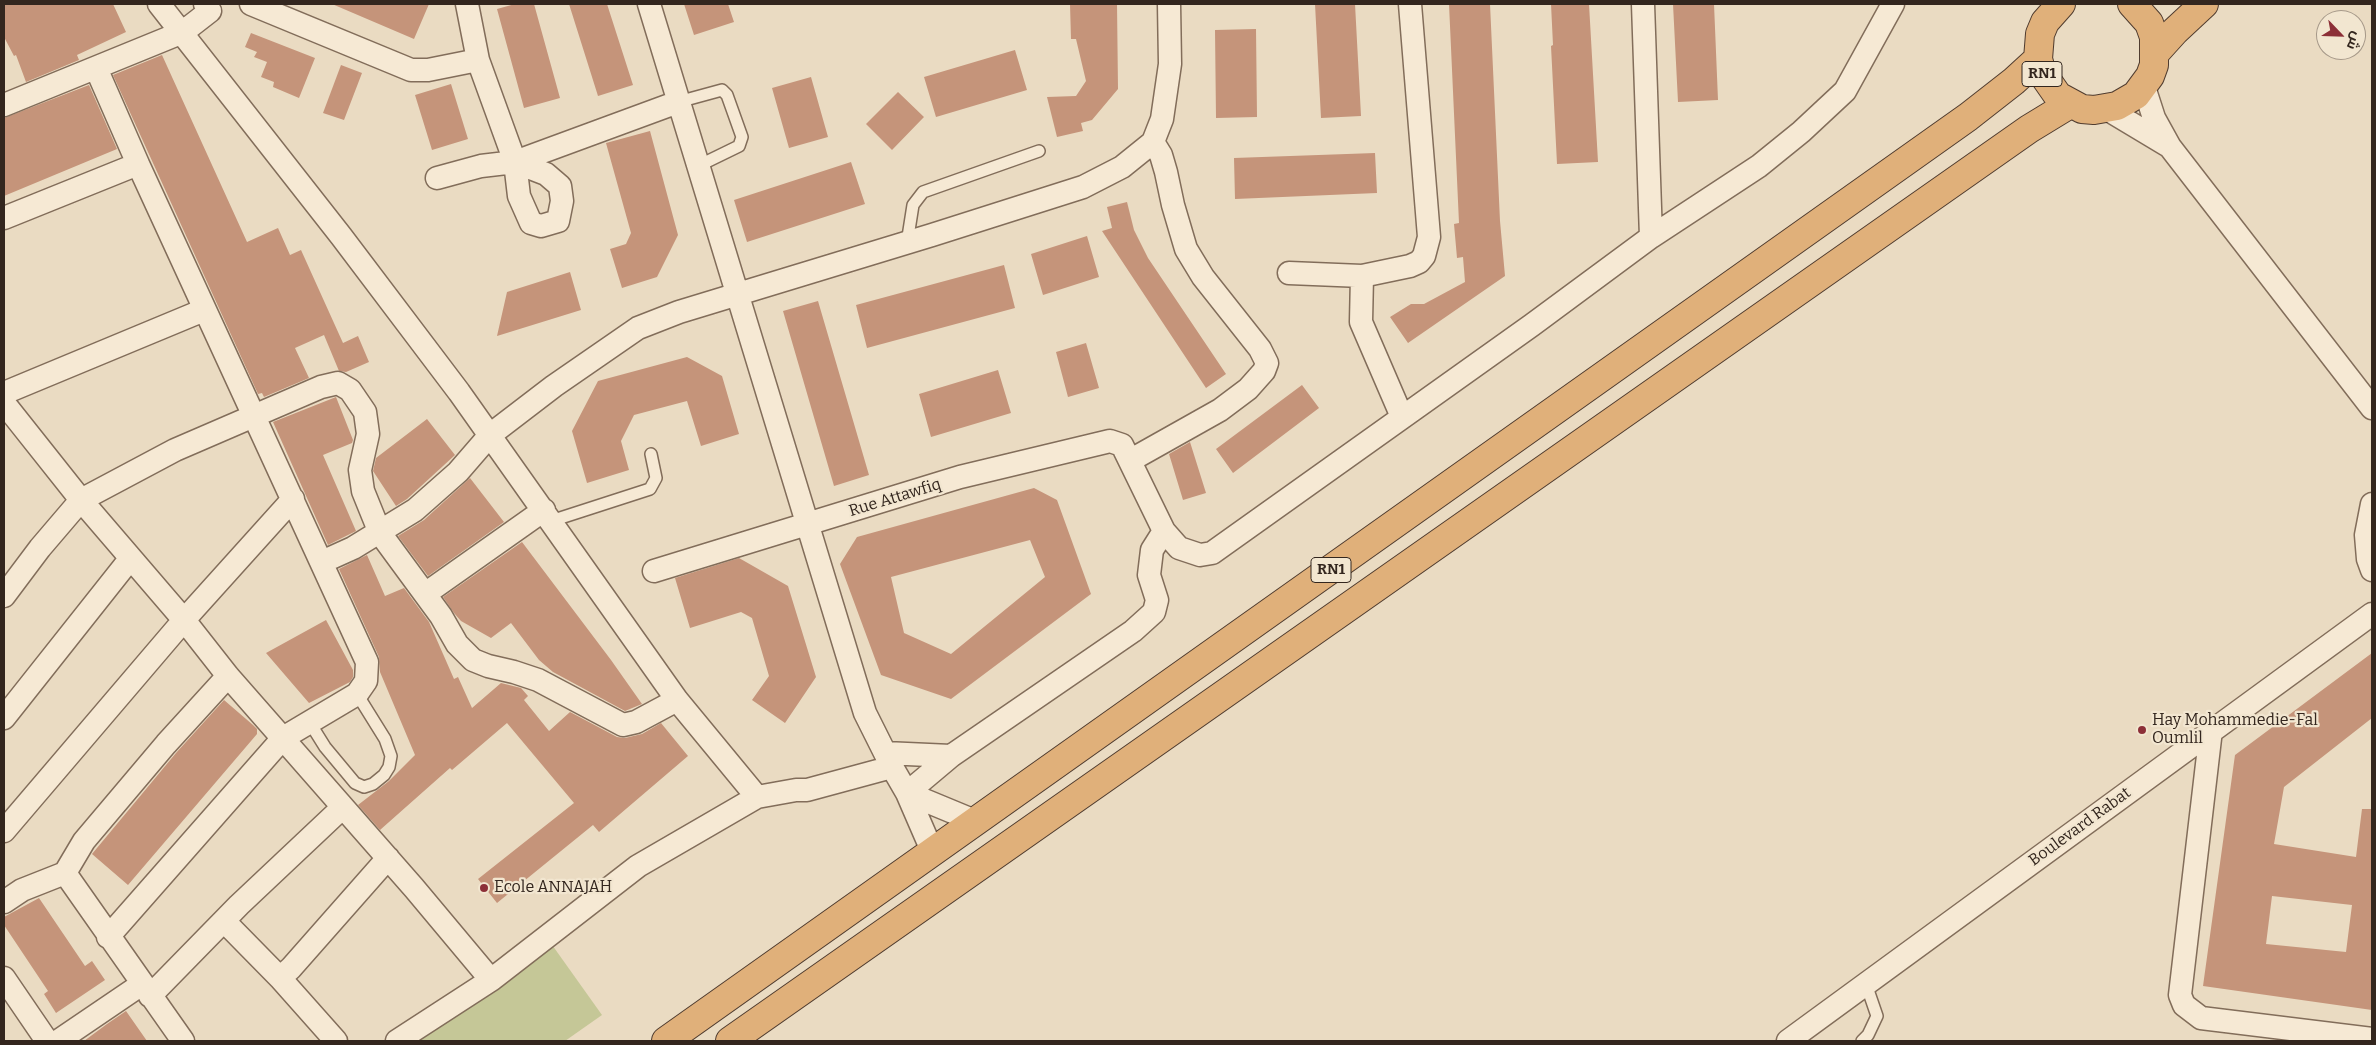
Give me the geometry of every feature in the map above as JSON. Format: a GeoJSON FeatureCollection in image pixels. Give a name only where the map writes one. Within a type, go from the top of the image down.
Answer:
{"type":"FeatureCollection","features":[{"type":"Feature","properties":{"kind":"highway","name":"RN1"},"geometry":{"type":"LineString","coordinates":[[2049,10],[2038,46],[2038,59],[2048,85],[2058,96],[2070,104],[2082,109],[2107,110],[2127,102],[2144,87],[2154,65],[2156,52],[2154,37],[2149,23],[2132,4]]}},
{"type":"Feature","properties":{"kind":"highway","name":"RN1"},"geometry":{"type":"LineString","coordinates":[[2156,52],[2175,30],[2204,4]]}},
{"type":"Feature","properties":{"kind":"highway","name":"RN1"},"geometry":{"type":"LineString","coordinates":[[666,1041],[1968,117],[2014,81],[2038,59]]}},
{"type":"Feature","properties":{"kind":"highway","name":"RN1"},"geometry":{"type":"LineString","coordinates":[[730,1041],[2029,129],[2070,104]]}},
{"type":"Feature","properties":{"kind":"street"},"geometry":{"type":"LineString","coordinates":[[159,4],[183,32],[341,236],[490,434],[677,700],[757,797]]}},
{"type":"Feature","properties":{"kind":"street"},"geometry":{"type":"LineString","coordinates":[[251,4],[411,70],[428,70],[478,60]]}},
{"type":"Feature","properties":{"kind":"street"},"geometry":{"type":"LineString","coordinates":[[467,4],[478,60],[516,162]]}},
{"type":"Feature","properties":{"kind":"street"},"geometry":{"type":"LineString","coordinates":[[649,4],[739,294],[865,713],[907,793],[933,853]]}},
{"type":"Feature","properties":{"kind":"street"},"geometry":{"type":"LineString","coordinates":[[322,562],[380,533],[415,510],[458,472],[490,434],[547,391],[638,328],[679,312],[907,243],[1083,186],[1122,167],[1153,142],[1162,119],[1170,64],[1169,4]]}},
{"type":"Feature","properties":{"kind":"street"},"geometry":{"type":"LineString","coordinates":[[1289,273],[1362,276],[1419,262],[1428,246],[1410,4]]}},
{"type":"Feature","properties":{"kind":"street"},"geometry":{"type":"LineString","coordinates":[[1643,4],[1651,238]]}},
{"type":"Feature","properties":{"kind":"street"},"geometry":{"type":"LineString","coordinates":[[1153,142],[1161,155],[1186,249],[1204,277],[1260,349],[1267,363],[1264,371],[1248,389],[1220,410],[1130,460],[1164,531],[1179,548],[1200,555],[1212,553],[1651,238],[1758,166],[1801,132],[1838,98],[1857,72],[1893,4]]}},
{"type":"Feature","properties":{"kind":"street"},"geometry":{"type":"LineString","coordinates":[[4,104],[183,32],[211,6]]}},
{"type":"Feature","properties":{"kind":"street"},"geometry":{"type":"LineString","coordinates":[[96,68],[204,310],[367,662],[366,681],[357,694],[284,738],[108,937]]}},
{"type":"Feature","properties":{"kind":"street"},"geometry":{"type":"LineString","coordinates":[[2144,87],[2154,118],[2170,147],[2372,408]]}},
{"type":"Feature","properties":{"kind":"street"},"geometry":{"type":"LineString","coordinates":[[437,178],[480,166],[516,162],[678,102]]}},
{"type":"Feature","properties":{"kind":"street"},"geometry":{"type":"LineString","coordinates":[[2107,110],[2170,147]]}},
{"type":"Feature","properties":{"kind":"street"},"geometry":{"type":"LineString","coordinates":[[4,218],[138,164]]}},
{"type":"Feature","properties":{"kind":"street"},"geometry":{"type":"LineString","coordinates":[[1362,276],[1361,322],[1402,417]]}},
{"type":"Feature","properties":{"kind":"street"},"geometry":{"type":"LineString","coordinates":[[4,393],[204,310]]}},
{"type":"Feature","properties":{"kind":"street"},"geometry":{"type":"LineString","coordinates":[[4,596],[40,548],[81,500],[175,450],[321,387],[338,383],[350,390],[365,412],[368,434],[360,470],[363,492],[380,533],[441,616],[457,644],[473,660],[538,680],[615,723],[631,724],[677,700]]}},
{"type":"Feature","properties":{"kind":"street"},"geometry":{"type":"LineString","coordinates":[[4,403],[81,500],[184,620],[228,676],[388,858],[491,980]]}},
{"type":"Feature","properties":{"kind":"street","name":"Rue Attawfiq"},"geometry":{"type":"LineString","coordinates":[[654,571],[960,478],[1094,444],[1116,442],[1122,445],[1130,460]]}},
{"type":"Feature","properties":{"kind":"street"},"geometry":{"type":"LineString","coordinates":[[4,831],[184,620],[293,500]]}},
{"type":"Feature","properties":{"kind":"street"},"geometry":{"type":"LineString","coordinates":[[2372,504],[2366,535],[2368,559],[2372,570]]}},
{"type":"Feature","properties":{"kind":"street"},"geometry":{"type":"LineString","coordinates":[[425,594],[547,515]]}},
{"type":"Feature","properties":{"kind":"street"},"geometry":{"type":"LineString","coordinates":[[907,793],[951,756],[1133,631],[1154,612],[1157,600],[1149,575],[1152,550],[1164,531]]}},
{"type":"Feature","properties":{"kind":"street"},"geometry":{"type":"LineString","coordinates":[[4,718],[130,559]]}},
{"type":"Feature","properties":{"kind":"street","name":"Boulevard Rabat"},"geometry":{"type":"LineString","coordinates":[[1788,1041],[2372,614]]}},
{"type":"Feature","properties":{"kind":"street"},"geometry":{"type":"LineString","coordinates":[[4,902],[22,890],[65,873],[84,841],[166,744],[228,676]]}},
{"type":"Feature","properties":{"kind":"street"},"geometry":{"type":"LineString","coordinates":[[2212,730],[2180,995],[2184,1005],[2201,1018],[2372,1039]]}},
{"type":"Feature","properties":{"kind":"street"},"geometry":{"type":"LineString","coordinates":[[397,1041],[491,980],[638,866],[757,797],[796,790],[807,790],[888,760],[951,756]]}},
{"type":"Feature","properties":{"kind":"street"},"geometry":{"type":"LineString","coordinates":[[907,793],[977,822]]}},
{"type":"Feature","properties":{"kind":"street"},"geometry":{"type":"LineString","coordinates":[[58,1041],[146,990],[224,921],[290,855],[343,807]]}},
{"type":"Feature","properties":{"kind":"street"},"geometry":{"type":"LineString","coordinates":[[280,978],[388,858]]}},
{"type":"Feature","properties":{"kind":"street"},"geometry":{"type":"LineString","coordinates":[[65,873],[108,937],[183,1041]]}},
{"type":"Feature","properties":{"kind":"street"},"geometry":{"type":"LineString","coordinates":[[224,921],[280,978],[336,1041]]}},
{"type":"Feature","properties":{"kind":"street"},"geometry":{"type":"LineString","coordinates":[[4,978],[47,1041]]}},
{"type":"Feature","properties":{"kind":"lane"},"geometry":{"type":"LineString","coordinates":[[678,102],[722,90],[726,95],[742,137],[739,146],[698,166]]}},
{"type":"Feature","properties":{"kind":"lane"},"geometry":{"type":"LineString","coordinates":[[907,243],[913,205],[923,192],[1039,151]]}},
{"type":"Feature","properties":{"kind":"lane"},"geometry":{"type":"LineString","coordinates":[[547,515],[650,490],[656,478],[651,454]]}},
{"type":"Feature","properties":{"kind":"lane"},"geometry":{"type":"LineString","coordinates":[[310,723],[325,747],[355,783],[364,787],[373,784],[384,775],[389,767],[391,756],[385,739],[357,694]]}},
{"type":"Feature","properties":{"kind":"lane"},"geometry":{"type":"LineString","coordinates":[[1862,1041],[1868,1035],[1876,1016],[1866,984]]}},
{"type":"Feature","properties":{"kind":"green space"},"geometry":{"type":"Polygon","coordinates":[[[550,942],[602,1015],[565,1041],[415,1041],[550,942]]]}},
{"type":"Feature","properties":{"kind":"building"},"geometry":{"type":"Polygon","coordinates":[[[4,4],[113,4],[126,32],[77,55],[79,60],[26,82],[16,55],[14,56],[4,37],[4,4]]]}},
{"type":"Feature","properties":{"kind":"building"},"geometry":{"type":"Polygon","coordinates":[[[332,4],[429,4],[414,39],[332,4]]]}},
{"type":"Feature","properties":{"kind":"building"},"geometry":{"type":"Polygon","coordinates":[[[515,4],[534,4],[560,98],[524,108],[497,9],[515,4]]]}},
{"type":"Feature","properties":{"kind":"building"},"geometry":{"type":"Polygon","coordinates":[[[569,4],[607,4],[633,85],[598,96],[569,4]]]}},
{"type":"Feature","properties":{"kind":"building"},"geometry":{"type":"Polygon","coordinates":[[[684,4],[728,4],[734,22],[694,35],[684,4]]]}},
{"type":"Feature","properties":{"kind":"building"},"geometry":{"type":"Polygon","coordinates":[[[1070,4],[1117,4],[1118,89],[1092,120],[1081,123],[1083,131],[1057,137],[1047,97],[1076,96],[1086,81],[1076,39],[1071,39],[1070,4]]]}},
{"type":"Feature","properties":{"kind":"building"},"geometry":{"type":"Polygon","coordinates":[[[1315,4],[1355,4],[1361,116],[1321,118],[1315,4]]]}},
{"type":"Feature","properties":{"kind":"building"},"geometry":{"type":"Polygon","coordinates":[[[1449,4],[1490,4],[1500,221],[1505,276],[1408,343],[1390,317],[1411,304],[1424,304],[1465,282],[1463,257],[1457,258],[1454,224],[1459,223],[1449,4]]]}},
{"type":"Feature","properties":{"kind":"building"},"geometry":{"type":"Polygon","coordinates":[[[1551,4],[1589,4],[1598,162],[1557,164],[1551,46],[1553,45],[1551,4]]]}},
{"type":"Feature","properties":{"kind":"building"},"geometry":{"type":"Polygon","coordinates":[[[1673,4],[1714,4],[1718,100],[1678,102],[1673,4]]]}},
{"type":"Feature","properties":{"kind":"building"},"geometry":{"type":"Polygon","coordinates":[[[1256,29],[1257,117],[1216,118],[1215,30],[1256,29]]]}},
{"type":"Feature","properties":{"kind":"building"},"geometry":{"type":"Polygon","coordinates":[[[251,33],[315,58],[299,98],[273,87],[274,82],[261,77],[267,62],[254,57],[257,52],[245,47],[251,33]]]}},
{"type":"Feature","properties":{"kind":"building"},"geometry":{"type":"Polygon","coordinates":[[[1015,50],[1027,90],[936,117],[924,77],[1015,50]]]}},
{"type":"Feature","properties":{"kind":"building"},"geometry":{"type":"Polygon","coordinates":[[[162,55],[247,242],[278,228],[290,255],[301,250],[343,343],[358,336],[369,362],[346,372],[339,371],[324,335],[295,348],[309,378],[264,397],[262,393],[258,394],[113,75],[162,55]]]}},
{"type":"Feature","properties":{"kind":"building"},"geometry":{"type":"Polygon","coordinates":[[[341,65],[362,73],[344,120],[323,113],[341,65]]]}},
{"type":"Feature","properties":{"kind":"building"},"geometry":{"type":"Polygon","coordinates":[[[811,77],[828,137],[789,148],[772,88],[811,77]]]}},
{"type":"Feature","properties":{"kind":"building"},"geometry":{"type":"Polygon","coordinates":[[[451,84],[468,139],[432,150],[415,95],[451,84]]]}},
{"type":"Feature","properties":{"kind":"building"},"geometry":{"type":"Polygon","coordinates":[[[89,85],[117,149],[4,196],[4,118],[89,85]]]}},
{"type":"Feature","properties":{"kind":"building"},"geometry":{"type":"Polygon","coordinates":[[[898,92],[924,117],[892,150],[866,124],[898,92]]]}},
{"type":"Feature","properties":{"kind":"building"},"geometry":{"type":"Polygon","coordinates":[[[650,131],[678,235],[657,277],[622,288],[610,249],[626,244],[631,233],[606,143],[650,131]]]}},
{"type":"Feature","properties":{"kind":"building"},"geometry":{"type":"Polygon","coordinates":[[[1375,153],[1377,193],[1235,199],[1234,158],[1375,153]]]}},
{"type":"Feature","properties":{"kind":"building"},"geometry":{"type":"Polygon","coordinates":[[[851,162],[865,204],[747,242],[734,200],[851,162]]]}},
{"type":"Feature","properties":{"kind":"building"},"geometry":{"type":"Polygon","coordinates":[[[1127,202],[1134,230],[1148,258],[1226,374],[1206,388],[1102,231],[1112,228],[1107,207],[1127,202]]]}},
{"type":"Feature","properties":{"kind":"building"},"geometry":{"type":"Polygon","coordinates":[[[1087,236],[1099,277],[1043,295],[1031,254],[1087,236]]]}},
{"type":"Feature","properties":{"kind":"building"},"geometry":{"type":"Polygon","coordinates":[[[1004,265],[1015,308],[867,348],[856,305],[1004,265]]]}},
{"type":"Feature","properties":{"kind":"building"},"geometry":{"type":"Polygon","coordinates":[[[570,272],[581,310],[497,336],[507,292],[570,272]]]}},
{"type":"Feature","properties":{"kind":"building"},"geometry":{"type":"Polygon","coordinates":[[[818,301],[869,475],[834,486],[783,311],[818,301]]]}},
{"type":"Feature","properties":{"kind":"building"},"geometry":{"type":"Polygon","coordinates":[[[1086,343],[1099,388],[1068,397],[1056,352],[1086,343]]]}},
{"type":"Feature","properties":{"kind":"building"},"geometry":{"type":"Polygon","coordinates":[[[687,357],[722,376],[739,434],[701,446],[687,401],[634,415],[621,441],[629,470],[587,483],[572,431],[598,381],[687,357]]]}},
{"type":"Feature","properties":{"kind":"building"},"geometry":{"type":"Polygon","coordinates":[[[998,370],[1011,413],[931,437],[919,394],[998,370]]]}},
{"type":"Feature","properties":{"kind":"building"},"geometry":{"type":"Polygon","coordinates":[[[1302,385],[1319,408],[1233,473],[1216,449],[1302,385]]]}},
{"type":"Feature","properties":{"kind":"building"},"geometry":{"type":"Polygon","coordinates":[[[336,397],[353,440],[352,443],[323,455],[356,531],[328,545],[273,422],[336,397]]]}},
{"type":"Feature","properties":{"kind":"building"},"geometry":{"type":"Polygon","coordinates":[[[427,419],[455,455],[407,499],[396,506],[373,471],[376,458],[427,419]]]}},
{"type":"Feature","properties":{"kind":"building"},"geometry":{"type":"Polygon","coordinates":[[[1190,442],[1206,493],[1183,500],[1169,454],[1190,442]]]}},
{"type":"Feature","properties":{"kind":"building"},"geometry":{"type":"Polygon","coordinates":[[[470,478],[504,522],[428,576],[398,536],[424,520],[470,478]]]}},
{"type":"Feature","properties":{"kind":"building"},"geometry":{"type":"Polygon","coordinates":[[[1034,488],[1057,500],[1091,594],[951,699],[881,675],[840,564],[857,537],[1034,488]],[[1030,540],[891,577],[904,633],[951,654],[1045,577],[1030,540]]]}},
{"type":"Feature","properties":{"kind":"building"},"geometry":{"type":"Polygon","coordinates":[[[522,542],[642,704],[625,711],[553,672],[539,660],[511,623],[491,638],[461,621],[454,613],[443,597],[522,542]]]}},
{"type":"Feature","properties":{"kind":"building"},"geometry":{"type":"Polygon","coordinates":[[[367,555],[385,596],[404,588],[429,622],[454,679],[458,677],[472,708],[501,683],[521,688],[528,696],[524,700],[549,731],[570,712],[617,737],[625,738],[642,734],[661,723],[688,756],[599,832],[593,825],[497,903],[478,879],[574,803],[507,723],[452,770],[450,768],[380,830],[358,805],[389,781],[415,755],[380,672],[379,657],[339,569],[367,555]]]}},
{"type":"Feature","properties":{"kind":"building"},"geometry":{"type":"Polygon","coordinates":[[[739,558],[788,586],[816,677],[785,723],[752,700],[769,676],[752,618],[741,612],[690,628],[675,578],[739,558]]]}},
{"type":"Feature","properties":{"kind":"building"},"geometry":{"type":"Polygon","coordinates":[[[326,620],[353,670],[353,677],[350,682],[309,703],[266,653],[326,620]]]}},
{"type":"Feature","properties":{"kind":"building"},"geometry":{"type":"Polygon","coordinates":[[[2372,653],[2372,718],[2284,787],[2274,844],[2356,857],[2362,809],[2372,809],[2372,1010],[2203,986],[2235,755],[2372,653]],[[2272,896],[2266,944],[2346,952],[2352,905],[2272,896]]]}},
{"type":"Feature","properties":{"kind":"building"},"geometry":{"type":"Polygon","coordinates":[[[224,700],[257,729],[257,734],[128,885],[92,854],[176,753],[224,700]]]}},
{"type":"Feature","properties":{"kind":"building"},"geometry":{"type":"Polygon","coordinates":[[[39,898],[85,966],[92,961],[105,980],[56,1013],[44,994],[48,991],[4,925],[4,917],[39,898]]]}},
{"type":"Feature","properties":{"kind":"building"},"geometry":{"type":"Polygon","coordinates":[[[126,1011],[147,1041],[84,1041],[107,1024],[126,1011]]]}},
{"type":"Feature","properties":{"kind":"place","name":"Hay Mohammedie-Fal Oumlil"},"geometry":{"type":"Point","coordinates":[2142,730]}},
{"type":"Feature","properties":{"kind":"place","name":"Ecole ANNAJAH"},"geometry":{"type":"Point","coordinates":[484,888]}}]}
